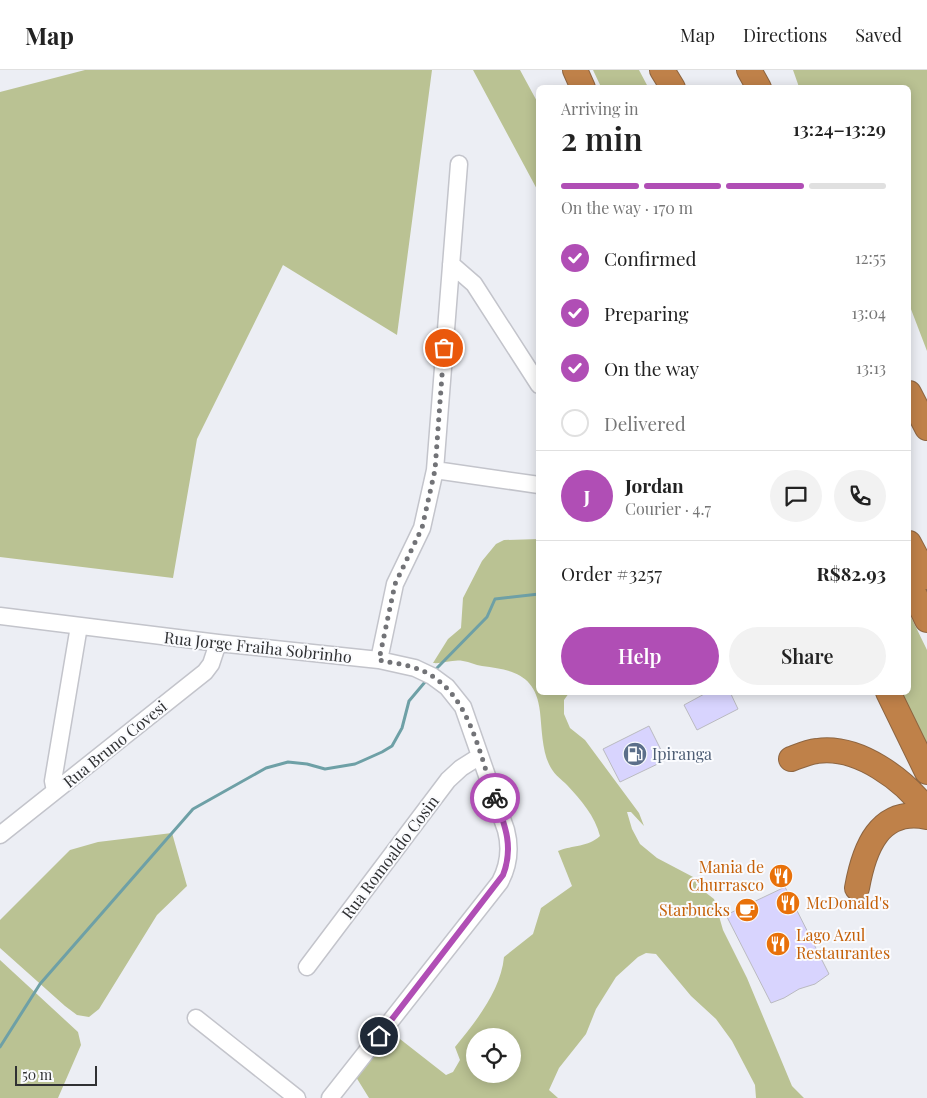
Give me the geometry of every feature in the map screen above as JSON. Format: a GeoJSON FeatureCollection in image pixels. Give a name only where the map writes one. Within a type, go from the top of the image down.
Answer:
{"type":"FeatureCollection","features":[{"type":"Feature","properties":{"kind":"highway"},"geometry":{"type":"LineString","coordinates":[[574,70],[582,85]]}},
{"type":"Feature","properties":{"kind":"highway"},"geometry":{"type":"LineString","coordinates":[[654,70],[661,85]]}},
{"type":"Feature","properties":{"kind":"highway"},"geometry":{"type":"LineString","coordinates":[[662,70],[671,85]]}},
{"type":"Feature","properties":{"kind":"highway"},"geometry":{"type":"LineString","coordinates":[[749,70],[757,85]]}},
{"type":"Feature","properties":{"kind":"highway"},"geometry":{"type":"LineString","coordinates":[[911,397],[927,428]]}},
{"type":"Feature","properties":{"kind":"highway"},"geometry":{"type":"LineString","coordinates":[[911,547],[927,576]]}},
{"type":"Feature","properties":{"kind":"highway"},"geometry":{"type":"LineString","coordinates":[[911,587],[927,620]]}},
{"type":"Feature","properties":{"kind":"highway"},"geometry":{"type":"LineString","coordinates":[[889,695],[927,772]]}},
{"type":"Feature","properties":{"kind":"highway"},"geometry":{"type":"LineString","coordinates":[[791,759],[817,751],[858,757],[882,769],[904,785],[927,811]]}},
{"type":"Feature","properties":{"kind":"highway"},"geometry":{"type":"LineString","coordinates":[[857,888],[866,852],[875,834],[888,822],[904,817],[927,818]]}},
{"type":"Feature","properties":{"kind":"street"},"geometry":{"type":"LineString","coordinates":[[379,660],[395,584],[422,528],[435,470],[459,164]]}},
{"type":"Feature","properties":{"kind":"street"},"geometry":{"type":"LineString","coordinates":[[452,264],[474,284],[536,380]]}},
{"type":"Feature","properties":{"kind":"street"},"geometry":{"type":"LineString","coordinates":[[435,470],[536,485]]}},
{"type":"Feature","properties":{"kind":"street","name":"Rua Jorge Fraiha Sobrinho"},"geometry":{"type":"LineString","coordinates":[[0,616],[218,643],[379,660],[415,668],[432,676],[448,688],[463,707],[509,840],[508,861],[503,875],[330,1098]]}},
{"type":"Feature","properties":{"kind":"street"},"geometry":{"type":"LineString","coordinates":[[55,792],[53,781],[79,626]]}},
{"type":"Feature","properties":{"kind":"street","name":"Rua Bruno Covesi"},"geometry":{"type":"LineString","coordinates":[[0,835],[205,672],[211,664],[218,643]]}},
{"type":"Feature","properties":{"kind":"street","name":"Rua Romoaldo Cosin"},"geometry":{"type":"LineString","coordinates":[[307,967],[448,780],[461,768],[480,756]]}},
{"type":"Feature","properties":{"kind":"street"},"geometry":{"type":"LineString","coordinates":[[196,1018],[297,1098]]}},
{"type":"Feature","properties":{"kind":"green space"},"geometry":{"type":"Polygon","coordinates":[[[85,70],[432,70],[397,335],[283,265],[197,439],[173,578],[0,557],[0,92],[85,70]]]}},
{"type":"Feature","properties":{"kind":"green space"},"geometry":{"type":"Polygon","coordinates":[[[473,70],[520,70],[536,99],[536,187],[473,70]]]}},
{"type":"Feature","properties":{"kind":"green space"},"geometry":{"type":"Polygon","coordinates":[[[593,70],[639,70],[647,85],[600,85],[593,70]]]}},
{"type":"Feature","properties":{"kind":"green space"},"geometry":{"type":"Polygon","coordinates":[[[793,70],[927,70],[927,351],[911,309],[911,85],[798,85],[793,70]]]}},
{"type":"Feature","properties":{"kind":"green space"},"geometry":{"type":"Polygon","coordinates":[[[536,539],[536,695],[528,682],[522,677],[504,670],[479,666],[466,661],[433,663],[448,639],[461,628],[463,598],[482,561],[496,544],[504,540],[536,539]]]}},
{"type":"Feature","properties":{"kind":"green space"},"geometry":{"type":"Polygon","coordinates":[[[911,617],[927,650],[927,744],[903,695],[911,695],[911,617]]]}},
{"type":"Feature","properties":{"kind":"green space"},"geometry":{"type":"Polygon","coordinates":[[[536,695],[568,695],[564,700],[564,714],[570,728],[585,740],[639,813],[644,826],[631,812],[627,812],[632,829],[640,844],[657,858],[695,878],[701,889],[714,899],[723,930],[747,978],[792,1086],[804,1098],[756,1098],[755,1085],[732,1041],[716,1019],[691,996],[656,954],[646,953],[638,957],[616,977],[596,1009],[586,1034],[559,1068],[549,1090],[558,1098],[369,1098],[356,1077],[391,1032],[446,1075],[453,1072],[460,1060],[455,1047],[466,1033],[466,1083],[521,1083],[521,1028],[470,1028],[479,1017],[498,982],[504,957],[533,934],[541,908],[572,886],[558,851],[585,844],[600,836],[595,822],[587,809],[554,773],[548,762],[543,741],[536,695]]]}},
{"type":"Feature","properties":{"kind":"green space"},"geometry":{"type":"Polygon","coordinates":[[[172,833],[187,886],[157,915],[99,1009],[89,1017],[77,1015],[65,1006],[0,948],[0,920],[70,850],[98,842],[172,833]]]}},
{"type":"Feature","properties":{"kind":"green space"},"geometry":{"type":"Polygon","coordinates":[[[0,960],[78,1032],[81,1045],[58,1098],[0,1098],[0,960]]]}},
{"type":"Feature","properties":{"kind":"building","name":"Ipiranga"},"geometry":{"type":"Polygon","coordinates":[[[702,695],[731,695],[738,709],[697,730],[684,705],[702,695]]]}},
{"type":"Feature","properties":{"kind":"building","name":"Ipiranga"},"geometry":{"type":"Polygon","coordinates":[[[649,726],[666,760],[620,782],[603,749],[649,726]]]}},
{"type":"Feature","properties":{"kind":"building","name":"Lago Azul Restaurantes"},"geometry":{"type":"Polygon","coordinates":[[[785,887],[829,974],[815,984],[799,989],[771,1003],[726,915],[785,887]]]}},
{"type":"Feature","properties":{"kind":"waterway"},"geometry":{"type":"LineString","coordinates":[[437,668],[487,617],[495,599],[536,594]]}},
{"type":"Feature","properties":{"kind":"waterway"},"geometry":{"type":"LineString","coordinates":[[0,1047],[40,984],[193,809],[266,768],[288,762],[307,764],[325,769],[355,764],[382,752],[392,746],[402,728],[409,701],[425,682]]}},
{"type":"Feature","properties":{"kind":"way so far"},"geometry":{"type":"LineString","coordinates":[[444,348],[435,470],[422,528],[395,584],[379,660],[415,668],[424,672],[440,681],[454,694],[463,707],[495,798]]}},
{"type":"Feature","properties":{"kind":"place","name":"Ipiranga"},"geometry":{"type":"Point","coordinates":[635,754]}},
{"type":"Feature","properties":{"kind":"place","name":"Mania de Churrasco"},"geometry":{"type":"Point","coordinates":[781,876]}},
{"type":"Feature","properties":{"kind":"place","name":"McDonald's"},"geometry":{"type":"Point","coordinates":[788,903]}},
{"type":"Feature","properties":{"kind":"place","name":"Starbucks"},"geometry":{"type":"Point","coordinates":[747,910]}},
{"type":"Feature","properties":{"kind":"place","name":"Lago Azul Restaurantes"},"geometry":{"type":"Point","coordinates":[778,944]}},
{"type":"Feature","properties":{"kind":"route"},"geometry":{"type":"LineString","coordinates":[[379,1036],[500,882],[508,861],[509,840],[495,798]]}}]}
